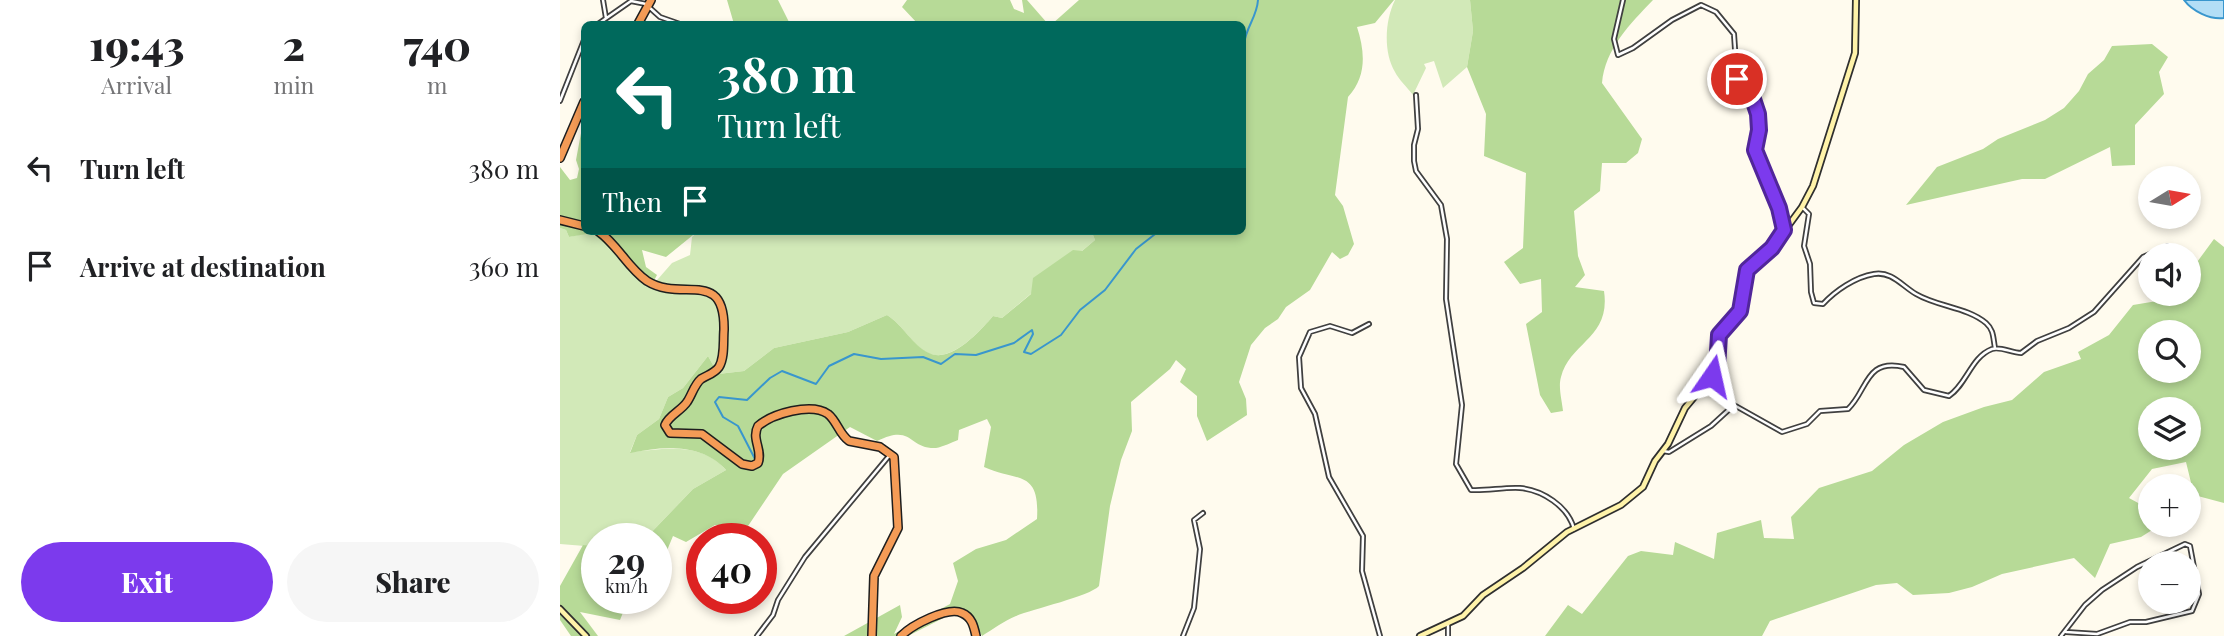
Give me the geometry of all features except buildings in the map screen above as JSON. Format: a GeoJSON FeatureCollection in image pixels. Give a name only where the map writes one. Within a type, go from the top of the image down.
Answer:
{"type":"FeatureCollection","features":[{"type":"Feature","properties":{"kind":"highway"},"geometry":{"type":"LineString","coordinates":[[640,21],[649,3]]}},
{"type":"Feature","properties":{"kind":"highway"},"geometry":{"type":"LineString","coordinates":[[560,158],[581,109]]}},
{"type":"Feature","properties":{"kind":"highway"},"geometry":{"type":"LineString","coordinates":[[560,220],[581,225]]}},
{"type":"Feature","properties":{"kind":"highway"},"geometry":{"type":"LineString","coordinates":[[602,235],[650,282],[666,288],[708,292],[721,301],[724,319],[721,362],[715,372],[698,383],[687,402],[669,417],[666,425],[670,433],[695,433],[711,439],[747,466],[758,463],[760,457],[755,436],[758,426],[768,420],[808,409],[820,410],[830,415],[849,441],[880,447],[891,453],[895,462],[898,528],[874,576],[872,636]]}},
{"type":"Feature","properties":{"kind":"highway"},"geometry":{"type":"LineString","coordinates":[[901,636],[921,622],[956,611],[967,615],[972,621],[976,636]]}},
{"type":"Feature","properties":{"kind":"street"},"geometry":{"type":"LineString","coordinates":[[603,0],[606,18]]}},
{"type":"Feature","properties":{"kind":"street"},"geometry":{"type":"LineString","coordinates":[[1623,0],[1614,39],[1618,55],[1700,5],[1710,7],[1731,29],[1736,41],[1737,79],[1752,96],[1759,122],[1755,150],[1779,208],[1784,230]]}},
{"type":"Feature","properties":{"kind":"street"},"geometry":{"type":"LineString","coordinates":[[1420,636],[1463,617],[1483,596],[1574,529],[1635,496],[1690,401],[1715,372],[1719,335],[1740,311],[1747,270],[1772,248],[1802,207],[1820,171],[1855,53],[1856,0]]}},
{"type":"Feature","properties":{"kind":"street"},"geometry":{"type":"LineString","coordinates":[[602,21],[631,1],[649,3],[660,17],[671,21]]}},
{"type":"Feature","properties":{"kind":"street"},"geometry":{"type":"LineString","coordinates":[[560,101],[581,48]]}},
{"type":"Feature","properties":{"kind":"street"},"geometry":{"type":"LineString","coordinates":[[1416,95],[1418,129],[1413,152],[1416,171],[1438,199],[1447,239],[1446,299],[1462,405],[1456,464],[1471,490],[1522,488],[1542,494],[1563,509],[1574,529]]}},
{"type":"Feature","properties":{"kind":"street"},"geometry":{"type":"LineString","coordinates":[[1802,207],[1809,214],[1804,246],[1810,264],[1814,303],[1823,304],[1835,293],[1863,277],[1884,274],[1893,277],[1916,294],[1985,323],[1992,330],[1995,348]]}},
{"type":"Feature","properties":{"kind":"street"},"geometry":{"type":"LineString","coordinates":[[1995,348],[2021,353],[2038,341],[2069,328],[2094,312],[2138,263]]}},
{"type":"Feature","properties":{"kind":"street"},"geometry":{"type":"LineString","coordinates":[[1369,324],[1352,333],[1333,326],[1310,332],[1300,354],[1298,371],[1302,392],[1315,414],[1328,477],[1363,536],[1362,567],[1380,636]]}},
{"type":"Feature","properties":{"kind":"street"},"geometry":{"type":"LineString","coordinates":[[1663,451],[1669,452],[1704,431],[1734,405],[1777,431],[1787,432],[1801,428],[1820,411],[1847,409],[1867,377],[1881,368],[1904,367],[1924,390],[1949,396],[1963,384],[1968,371],[1995,348]]}},
{"type":"Feature","properties":{"kind":"street"},"geometry":{"type":"LineString","coordinates":[[757,636],[774,615],[778,600],[805,557],[891,453]]}},
{"type":"Feature","properties":{"kind":"street"},"geometry":{"type":"LineString","coordinates":[[1183,636],[1194,608],[1200,549],[1194,520],[1203,513]]}},
{"type":"Feature","properties":{"kind":"street"},"geometry":{"type":"LineString","coordinates":[[2062,636],[2085,605],[2123,575],[2185,544],[2190,547],[2199,594],[2192,611],[2146,622],[2130,622],[2097,634],[2066,632]]}},
{"type":"Feature","properties":{"kind":"street"},"geometry":{"type":"LineString","coordinates":[[560,609],[586,636]]}},
{"type":"Feature","properties":{"kind":"street"},"geometry":{"type":"LineString","coordinates":[[1448,624],[1448,636]]}},
{"type":"Feature","properties":{"kind":"green space"},"geometry":{"type":"Polygon","coordinates":[[[727,0],[778,0],[788,21],[733,21],[727,0]]]}},
{"type":"Feature","properties":{"kind":"green space"},"geometry":{"type":"Polygon","coordinates":[[[907,0],[1010,0],[1014,9],[1024,13],[1022,0],[1027,0],[1045,21],[915,21],[902,7],[907,0]]]}},
{"type":"Feature","properties":{"kind":"green space"},"geometry":{"type":"Polygon","coordinates":[[[1079,0],[1394,0],[1375,23],[1357,27],[1363,64],[1359,81],[1348,97],[1335,195],[1343,206],[1354,244],[1348,255],[1340,259],[1332,252],[1310,290],[1286,307],[1278,319],[1265,328],[1251,345],[1239,382],[1246,399],[1247,415],[1207,441],[1197,416],[1197,396],[1180,382],[1186,369],[1176,360],[1170,369],[1131,402],[1132,431],[1121,460],[1110,506],[1099,586],[1073,598],[1016,616],[982,636],[971,616],[961,609],[908,636],[844,636],[900,605],[902,617],[894,634],[950,604],[958,581],[953,563],[976,549],[1006,540],[1037,519],[1035,492],[1030,485],[1024,480],[984,467],[991,427],[987,419],[959,430],[958,440],[936,448],[920,445],[897,435],[877,441],[850,427],[783,474],[750,523],[686,523],[686,542],[673,536],[672,538],[672,523],[660,523],[693,489],[726,470],[717,461],[694,451],[668,448],[630,453],[637,435],[659,419],[668,397],[683,388],[708,356],[718,374],[744,371],[774,348],[848,332],[887,315],[923,350],[938,355],[947,354],[965,344],[993,316],[1002,318],[1031,294],[1033,278],[1073,250],[1082,251],[1095,240],[1093,235],[1246,235],[1246,21],[1055,21],[1079,0]]]}},
{"type":"Feature","properties":{"kind":"green space"},"geometry":{"type":"Polygon","coordinates":[[[1395,0],[1470,0],[1473,31],[1467,67],[1443,88],[1434,61],[1424,64],[1426,68],[1413,95],[1395,72],[1387,46],[1387,36],[1389,17],[1395,0]]]}},
{"type":"Feature","properties":{"kind":"green space"},"geometry":{"type":"Polygon","coordinates":[[[1470,0],[1653,0],[1613,48],[1604,71],[1602,83],[1642,139],[1638,153],[1626,163],[1602,163],[1600,191],[1574,211],[1578,256],[1585,275],[1575,287],[1604,291],[1605,307],[1596,330],[1572,355],[1561,377],[1563,411],[1551,413],[1540,395],[1526,324],[1542,312],[1541,279],[1520,284],[1504,262],[1523,248],[1526,173],[1484,156],[1486,114],[1467,67],[1473,31],[1470,0]]]}},
{"type":"Feature","properties":{"kind":"green space"},"geometry":{"type":"Polygon","coordinates":[[[2152,44],[2168,57],[2159,72],[2164,94],[2135,125],[2135,165],[2112,166],[2110,147],[2045,179],[2022,179],[1906,205],[1937,167],[1983,149],[1998,139],[2045,120],[2064,108],[2079,91],[2088,74],[2104,60],[2112,46],[2152,44]]]}},
{"type":"Feature","properties":{"kind":"green space"},"geometry":{"type":"Polygon","coordinates":[[[581,133],[581,235],[569,237],[566,230],[560,228],[560,167],[570,180],[577,178],[579,169],[576,160],[581,133]]]}},
{"type":"Feature","properties":{"kind":"green space"},"geometry":{"type":"Polygon","coordinates":[[[560,228],[566,230],[569,237],[594,235],[651,287],[672,263],[690,255],[694,235],[1093,235],[1095,240],[1002,318],[993,316],[965,344],[946,354],[937,355],[923,350],[887,315],[848,332],[774,348],[744,371],[718,374],[708,356],[683,388],[668,397],[659,419],[637,435],[630,452],[669,449],[694,451],[716,461],[726,470],[693,489],[660,523],[581,523],[581,546],[560,544],[560,228]]]}},
{"type":"Feature","properties":{"kind":"green space"},"geometry":{"type":"Polygon","coordinates":[[[594,235],[693,235],[666,257],[642,250],[646,267],[657,275],[651,286],[594,235]]]}},
{"type":"Feature","properties":{"kind":"green space"},"geometry":{"type":"Polygon","coordinates":[[[2214,239],[2224,247],[2224,503],[2201,497],[2201,474],[2189,474],[2186,462],[2152,469],[2148,474],[2138,474],[2138,487],[2129,498],[2138,503],[2138,537],[2141,537],[2110,544],[2095,578],[2074,558],[2002,574],[1972,587],[1949,593],[1913,595],[1897,583],[1876,585],[1770,621],[1762,636],[1545,636],[1568,605],[1582,614],[1628,556],[1641,551],[1673,555],[1675,542],[1714,559],[1717,533],[1761,520],[1764,538],[1794,539],[1791,517],[1819,488],[1872,471],[1904,445],[1943,422],[2012,400],[2044,372],[2081,359],[2078,352],[2109,335],[2133,305],[2201,306],[2201,257],[2214,239]]]}},
{"type":"Feature","properties":{"kind":"green space"},"geometry":{"type":"Polygon","coordinates":[[[581,549],[580,612],[598,636],[571,636],[560,620],[560,586],[581,549]]]}},
{"type":"Feature","properties":{"kind":"green space"},"geometry":{"type":"Polygon","coordinates":[[[590,614],[622,614],[620,620],[590,614]]]}},
{"type":"Feature","properties":{"kind":"water"},"geometry":{"type":"Polygon","coordinates":[[[2184,0],[2224,0],[2224,18],[2202,14],[2184,0]]]}},
{"type":"Feature","properties":{"kind":"waterway"},"geometry":{"type":"LineString","coordinates":[[1246,36],[1258,0]]}},
{"type":"Feature","properties":{"kind":"waterway"},"geometry":{"type":"LineString","coordinates":[[755,459],[738,426],[723,417],[715,402],[719,397],[747,400],[770,378],[782,371],[816,384],[829,366],[854,354],[881,359],[923,357],[941,364],[955,354],[976,355],[1014,343],[1032,330],[1033,334],[1024,352],[1031,354],[1061,335],[1080,310],[1105,290],[1136,249],[1154,235]]}},
{"type":"Feature","properties":{"kind":"route"},"geometry":{"type":"LineString","coordinates":[[1712,376],[1717,368],[1719,335],[1740,311],[1746,272],[1755,261],[1769,252],[1784,230],[1779,208],[1754,146],[1759,134],[1758,114],[1752,96],[1743,89],[1737,79]]}}]}
